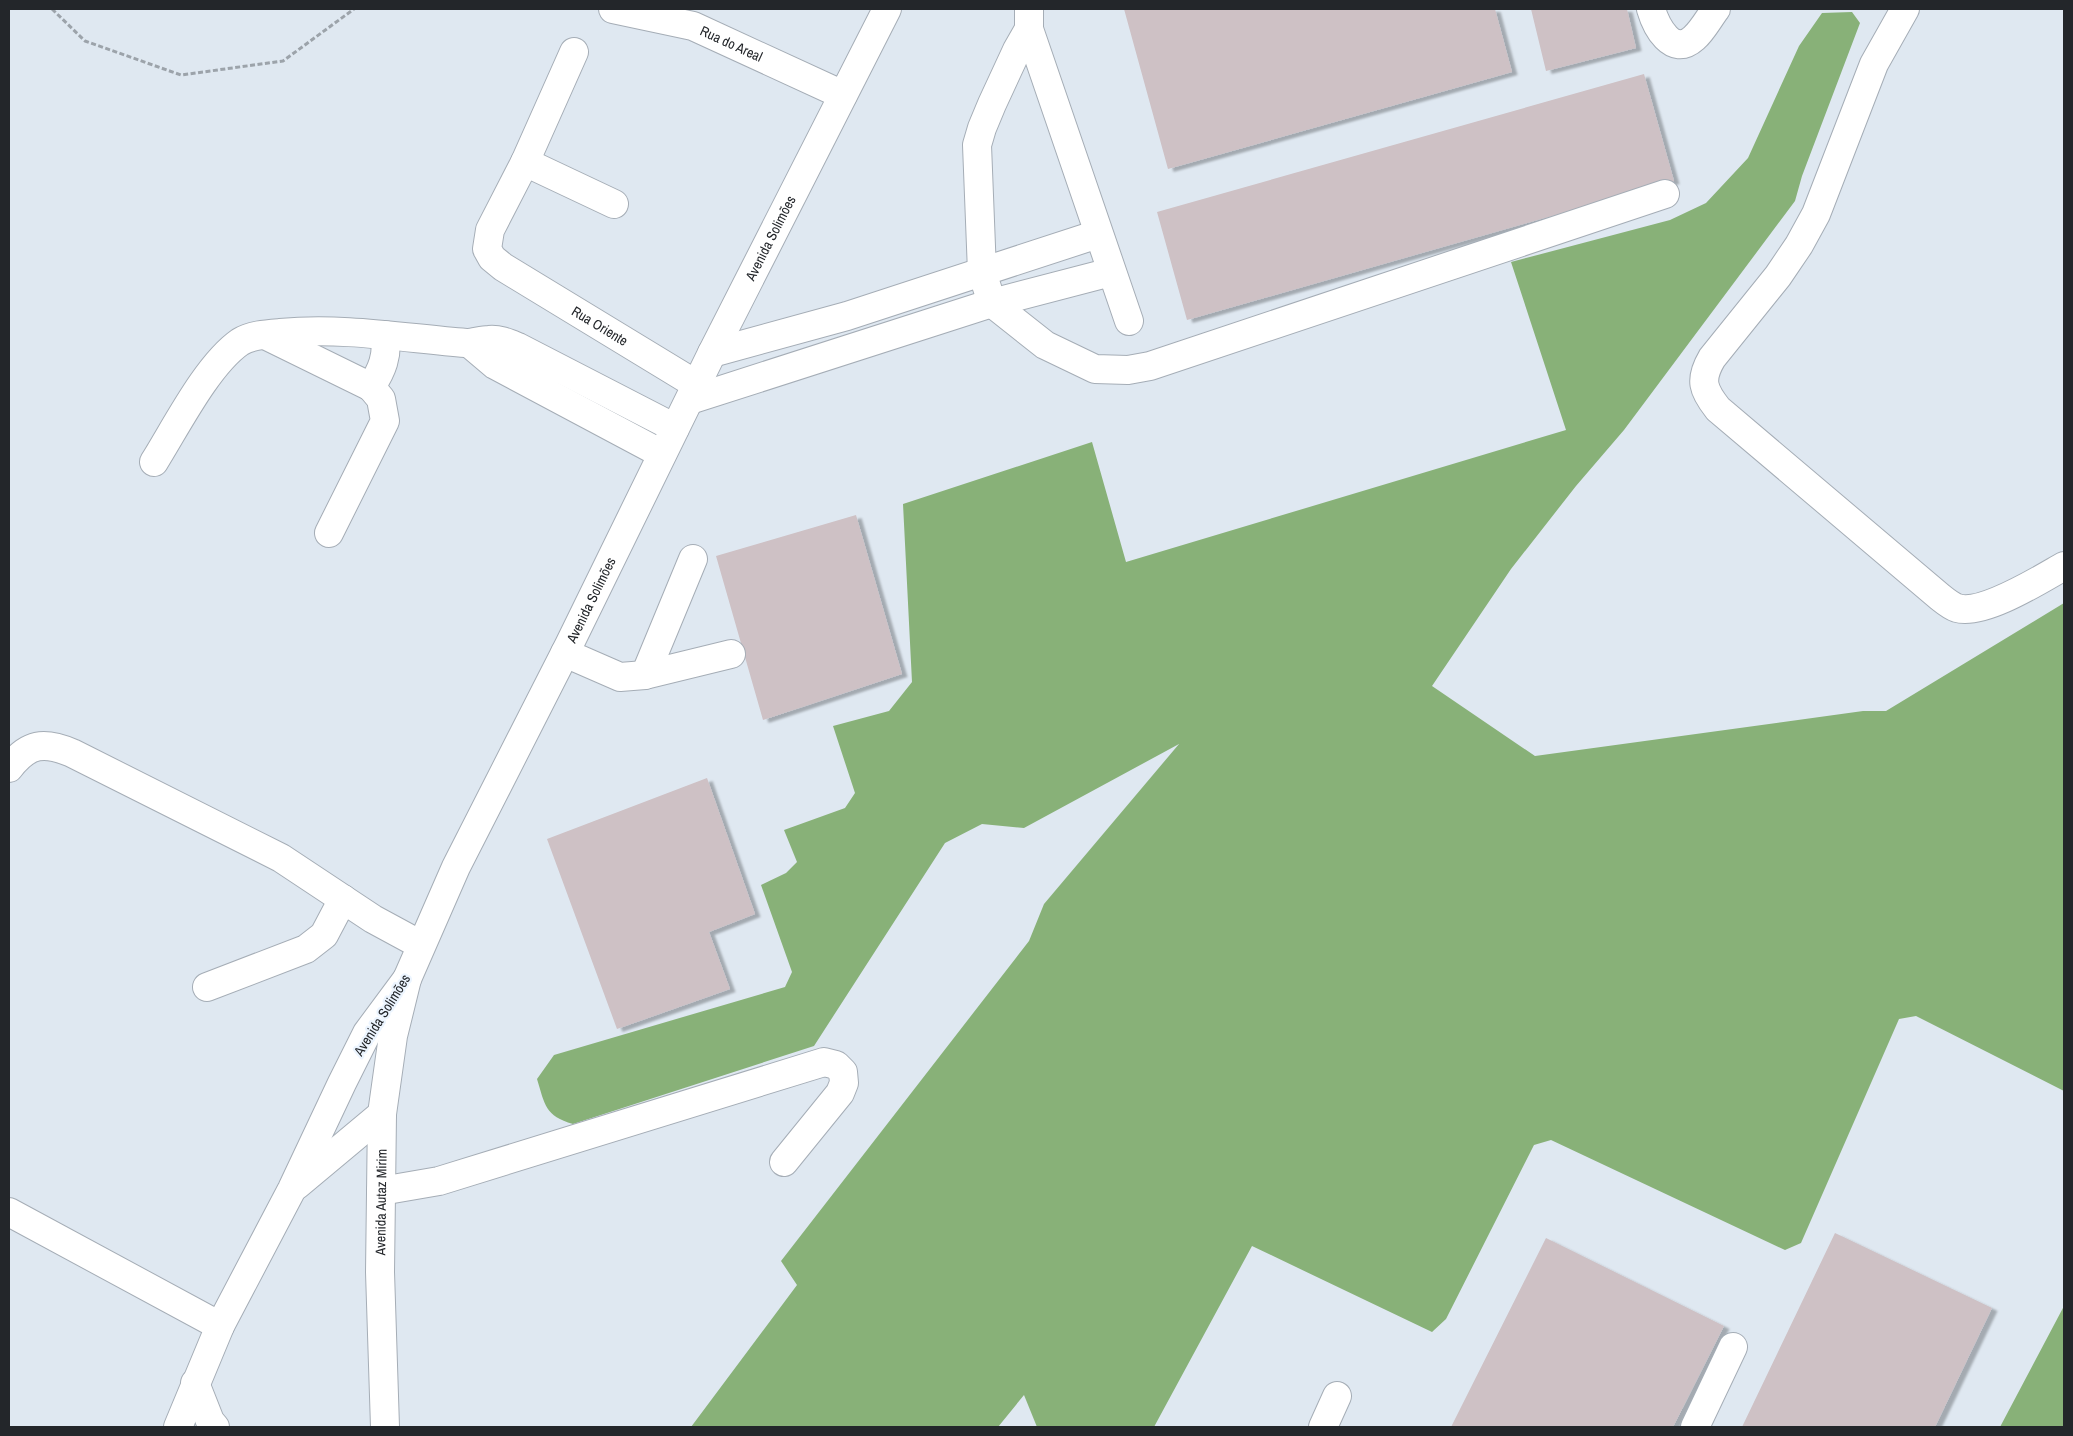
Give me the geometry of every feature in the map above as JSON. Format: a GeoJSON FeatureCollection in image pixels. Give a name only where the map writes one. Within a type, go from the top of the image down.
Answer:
{"type":"FeatureCollection","features":[{"type":"Feature","properties":{"kind":"main road","name":"Rua do Areal"},"geometry":{"type":"LineString","coordinates":[[613,9],[693,26],[843,95]]}},
{"type":"Feature","properties":{"kind":"main road","name":"Avenida Solimões"},"geometry":{"type":"LineString","coordinates":[[178,1427],[220,1326],[292,1189],[325,1116],[367,1034],[407,979],[456,867],[565,654],[712,353],[887,9]]}},
{"type":"Feature","properties":{"kind":"main road"},"geometry":{"type":"LineString","coordinates":[[1651,9],[1659,30],[1666,39],[1678,44],[1687,43],[1694,38],[1716,9]]}},
{"type":"Feature","properties":{"kind":"main road"},"geometry":{"type":"LineString","coordinates":[[1905,9],[1874,64],[1816,214],[1799,245],[1778,276],[1712,358],[1705,370],[1704,384],[1708,396],[1718,409],[1940,597],[1956,608],[1970,610],[1987,606],[2064,566]]}},
{"type":"Feature","properties":{"kind":"main road"},"geometry":{"type":"LineString","coordinates":[[1029,19],[1098,234],[1128,320]]}},
{"type":"Feature","properties":{"kind":"main road"},"geometry":{"type":"LineString","coordinates":[[1029,19],[982,128],[977,145],[982,272],[992,303],[1045,345],[1070,359],[1095,369],[1128,370],[1150,366],[1665,194]]}},
{"type":"Feature","properties":{"kind":"main road","name":"Rua Oriente"},"geometry":{"type":"LineString","coordinates":[[574,52],[525,162],[496,216],[487,249],[492,258],[503,267],[694,392]]}},
{"type":"Feature","properties":{"kind":"main road"},"geometry":{"type":"LineString","coordinates":[[525,162],[614,204]]}},
{"type":"Feature","properties":{"kind":"main road"},"geometry":{"type":"LineString","coordinates":[[712,353],[847,316],[1098,234]]}},
{"type":"Feature","properties":{"kind":"main road"},"geometry":{"type":"LineString","coordinates":[[694,392],[992,303],[1111,272]]}},
{"type":"Feature","properties":{"kind":"main road"},"geometry":{"type":"LineString","coordinates":[[322,363],[317,348],[320,340],[332,331]]}},
{"type":"Feature","properties":{"kind":"main road"},"geometry":{"type":"LineString","coordinates":[[154,462],[210,372],[226,352],[242,341],[264,334],[332,331],[469,343],[502,340],[675,428]]}},
{"type":"Feature","properties":{"kind":"main road"},"geometry":{"type":"LineString","coordinates":[[264,334],[371,387],[381,399],[386,421],[329,533]]}},
{"type":"Feature","properties":{"kind":"main road"},"geometry":{"type":"LineString","coordinates":[[371,387],[382,370],[387,349],[385,335]]}},
{"type":"Feature","properties":{"kind":"main road"},"geometry":{"type":"LineString","coordinates":[[469,343],[495,365],[662,454]]}},
{"type":"Feature","properties":{"kind":"main road"},"geometry":{"type":"LineString","coordinates":[[646,675],[693,559]]}},
{"type":"Feature","properties":{"kind":"main road"},"geometry":{"type":"LineString","coordinates":[[565,654],[620,677],[646,675],[731,654]]}},
{"type":"Feature","properties":{"kind":"main road"},"geometry":{"type":"LineString","coordinates":[[9,768],[18,756],[38,746],[54,746],[98,765],[281,858],[373,919],[421,945]]}},
{"type":"Feature","properties":{"kind":"main road"},"geometry":{"type":"LineString","coordinates":[[207,987],[306,949],[324,936],[343,899]]}},
{"type":"Feature","properties":{"kind":"main road","name":"Avenida Autaz Mirim"},"geometry":{"type":"LineString","coordinates":[[385,1427],[380,1272],[382,1114],[393,1036],[407,979]]}},
{"type":"Feature","properties":{"kind":"main road"},"geometry":{"type":"LineString","coordinates":[[381,1191],[439,1181],[824,1062],[836,1065],[843,1072],[844,1083],[840,1093],[784,1162]]}},
{"type":"Feature","properties":{"kind":"main road","name":"Avenida Solimões"},"geometry":{"type":"LineString","coordinates":[[292,1189],[382,1114]]}},
{"type":"Feature","properties":{"kind":"main road"},"geometry":{"type":"LineString","coordinates":[[9,1212],[220,1326]]}},
{"type":"Feature","properties":{"kind":"main road"},"geometry":{"type":"LineString","coordinates":[[1695,1427],[1733,1348]]}},
{"type":"Feature","properties":{"kind":"main road"},"geometry":{"type":"LineString","coordinates":[[195,1383],[210,1421],[215,1427]]}},
{"type":"Feature","properties":{"kind":"main road"},"geometry":{"type":"LineString","coordinates":[[1323,1427],[1337,1396]]}},
{"type":"Feature","properties":{"kind":"path"},"geometry":{"type":"LineString","coordinates":[[52,9],[85,41],[181,74],[283,62],[354,9]]}},
{"type":"Feature","properties":{"kind":"green space"},"geometry":{"type":"Polygon","coordinates":[[[1852,12],[1860,23],[1802,176],[1795,201],[1624,430],[1576,486],[1511,569],[1432,686],[1535,756],[1863,711],[1886,711],[2064,603],[2064,1091],[1916,1016],[1899,1019],[1801,1243],[1785,1250],[1551,1140],[1534,1145],[1446,1319],[1432,1332],[1252,1246],[1154,1427],[1037,1427],[1024,1395],[998,1427],[691,1427],[797,1285],[781,1261],[1029,941],[1044,904],[1179,744],[1024,828],[982,824],[945,843],[814,1046],[573,1124],[551,1113],[545,1103],[537,1079],[554,1055],[785,987],[792,972],[761,885],[786,873],[797,862],[784,830],[845,808],[855,793],[833,726],[889,711],[912,682],[903,504],[1092,442],[1126,562],[1566,430],[1511,262],[1670,220],[1706,203],[1748,158],[1799,46],[1822,13],[1852,12]]]}},
{"type":"Feature","properties":{"kind":"green space"},"geometry":{"type":"Polygon","coordinates":[[[2064,1306],[2064,1427],[2000,1427],[2064,1306]]]}},
{"type":"Feature","properties":{"kind":"building"},"geometry":{"type":"Polygon","coordinates":[[[1124,9],[1495,9],[1512,72],[1168,169],[1124,9]]]}},
{"type":"Feature","properties":{"kind":"building"},"geometry":{"type":"Polygon","coordinates":[[[1531,9],[1627,9],[1636,48],[1546,71],[1531,9]]]}},
{"type":"Feature","properties":{"kind":"building"},"geometry":{"type":"Polygon","coordinates":[[[1644,74],[1674,181],[1187,320],[1157,212],[1644,74]]]}},
{"type":"Feature","properties":{"kind":"building"},"geometry":{"type":"Polygon","coordinates":[[[856,515],[902,674],[763,720],[716,556],[856,515]]]}},
{"type":"Feature","properties":{"kind":"building"},"geometry":{"type":"Polygon","coordinates":[[[707,778],[755,914],[709,932],[730,989],[617,1029],[547,839],[707,778]]]}},
{"type":"Feature","properties":{"kind":"building"},"geometry":{"type":"Polygon","coordinates":[[[1835,1233],[1992,1308],[1935,1427],[1742,1427],[1835,1233]]]}},
{"type":"Feature","properties":{"kind":"building"},"geometry":{"type":"Polygon","coordinates":[[[1546,1238],[1724,1326],[1673,1427],[1451,1427],[1546,1238]]]}}]}
